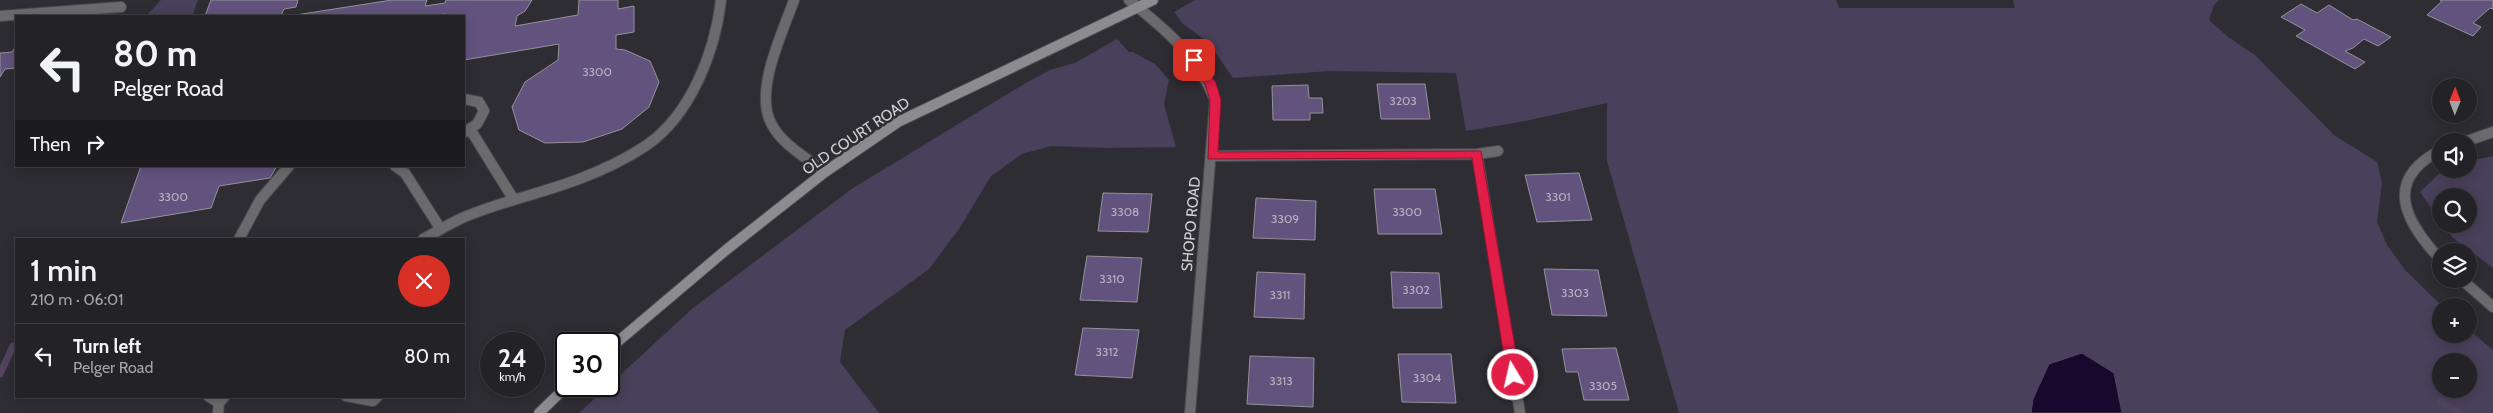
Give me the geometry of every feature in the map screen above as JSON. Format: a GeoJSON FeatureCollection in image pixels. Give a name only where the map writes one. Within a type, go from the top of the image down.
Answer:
{"type":"FeatureCollection","features":[{"type":"Feature","properties":{"kind":"main road","name":"OLD COURT ROAD"},"geometry":{"type":"LineString","coordinates":[[620,340],[719,256],[826,172],[898,122],[1153,0]]}},
{"type":"Feature","properties":{"kind":"main road"},"geometry":{"type":"LineString","coordinates":[[539,413],[556,397]]}},
{"type":"Feature","properties":{"kind":"street"},"geometry":{"type":"LineString","coordinates":[[425,238],[440,228],[514,200],[604,171],[657,138],[683,109],[696,85],[712,44],[721,0]]}},
{"type":"Feature","properties":{"kind":"street"},"geometry":{"type":"LineString","coordinates":[[794,0],[765,94],[765,108],[770,123],[785,141],[826,172]]}},
{"type":"Feature","properties":{"kind":"street","name":"SHOPO ROAD"},"geometry":{"type":"LineString","coordinates":[[1129,0],[1188,52],[1210,83],[1216,108],[1190,413]]}},
{"type":"Feature","properties":{"kind":"street"},"geometry":{"type":"LineString","coordinates":[[0,16],[121,7]]}},
{"type":"Feature","properties":{"kind":"street"},"geometry":{"type":"LineString","coordinates":[[465,99],[479,102],[484,111],[477,124],[467,130],[514,200]]}},
{"type":"Feature","properties":{"kind":"street"},"geometry":{"type":"LineString","coordinates":[[2477,138],[2493,132]]}},
{"type":"Feature","properties":{"kind":"street"},"geometry":{"type":"LineString","coordinates":[[1212,156],[1477,154],[1498,151]]}},
{"type":"Feature","properties":{"kind":"street"},"geometry":{"type":"LineString","coordinates":[[1477,154],[1520,413]]}},
{"type":"Feature","properties":{"kind":"street"},"geometry":{"type":"LineString","coordinates":[[2432,155],[2422,161],[2408,177],[2405,196],[2410,214],[2420,235],[2432,249]]}},
{"type":"Feature","properties":{"kind":"street"},"geometry":{"type":"LineString","coordinates":[[239,238],[250,213],[288,167]]}},
{"type":"Feature","properties":{"kind":"street"},"geometry":{"type":"LineString","coordinates":[[397,167],[406,173],[440,228]]}},
{"type":"Feature","properties":{"kind":"street"},"geometry":{"type":"LineString","coordinates":[[2471,288],[2493,307]]}},
{"type":"Feature","properties":{"kind":"street"},"geometry":{"type":"LineString","coordinates":[[357,398],[373,401],[376,398]]}},
{"type":"Feature","properties":{"kind":"shaded area"},"geometry":{"type":"Polygon","coordinates":[[[161,0],[198,0],[192,15],[147,15],[161,0]]]}},
{"type":"Feature","properties":{"kind":"shaded area"},"geometry":{"type":"Polygon","coordinates":[[[1195,0],[1836,0],[1839,8],[2015,8],[2013,0],[2219,0],[2214,5],[2209,20],[2228,37],[2255,55],[2334,135],[2377,162],[2382,183],[2377,222],[2387,245],[2406,271],[2434,298],[2432,298],[2432,343],[2477,343],[2477,337],[2493,350],[2493,413],[1679,413],[1607,161],[1607,103],[1520,122],[1466,131],[1456,73],[1330,71],[1233,78],[1208,42],[1183,24],[1174,12],[1195,0]]]}},
{"type":"Feature","properties":{"kind":"shaded area"},"geometry":{"type":"Polygon","coordinates":[[[1117,39],[1129,52],[1133,52],[1155,64],[1169,80],[1164,104],[1176,147],[1108,148],[1051,146],[1022,154],[991,176],[959,229],[929,269],[845,330],[840,362],[879,413],[579,413],[596,397],[620,397],[620,375],[693,308],[853,188],[1026,83],[1050,70],[1075,63],[1117,39]]]}},
{"type":"Feature","properties":{"kind":"shaded area"},"geometry":{"type":"Polygon","coordinates":[[[2493,156],[2493,268],[2477,256],[2477,243],[2460,243],[2449,233],[2477,233],[2477,188],[2432,188],[2432,209],[2420,192],[2435,178],[2477,178],[2477,159],[2493,156]]]}},
{"type":"Feature","properties":{"kind":"shaded area"},"geometry":{"type":"Polygon","coordinates":[[[2082,353],[2114,373],[2122,413],[2031,413],[2033,399],[2049,364],[2082,353]]]}},
{"type":"Feature","properties":{"kind":"building"},"geometry":{"type":"Polygon","coordinates":[[[211,0],[298,0],[296,7],[284,9],[281,15],[205,15],[211,0]]]}},
{"type":"Feature","properties":{"kind":"building"},"geometry":{"type":"Polygon","coordinates":[[[392,0],[427,0],[425,6],[445,3],[446,0],[532,0],[525,11],[517,16],[515,26],[578,15],[579,0],[618,0],[618,9],[634,6],[634,32],[616,35],[616,49],[625,50],[650,61],[659,82],[649,107],[622,129],[583,142],[545,143],[519,130],[512,107],[525,82],[558,60],[559,44],[465,60],[465,15],[295,15],[392,0]]]}},
{"type":"Feature","properties":{"kind":"building"},"geometry":{"type":"Polygon","coordinates":[[[2440,0],[2493,0],[2493,9],[2490,8],[2473,23],[2481,27],[2473,36],[2427,15],[2442,1],[2440,0]]]}},
{"type":"Feature","properties":{"kind":"building"},"geometry":{"type":"Polygon","coordinates":[[[2301,4],[2317,13],[2329,5],[2353,20],[2357,19],[2391,37],[2378,46],[2364,39],[2353,48],[2345,51],[2365,62],[2355,69],[2296,36],[2305,30],[2281,17],[2301,4]]]}},
{"type":"Feature","properties":{"kind":"building"},"geometry":{"type":"Polygon","coordinates":[[[15,48],[15,68],[5,69],[0,77],[0,53],[12,52],[15,48]]]}},
{"type":"Feature","properties":{"kind":"building"},"geometry":{"type":"Polygon","coordinates":[[[1377,84],[1425,84],[1430,119],[1381,119],[1377,84]]]}},
{"type":"Feature","properties":{"kind":"building"},"geometry":{"type":"Polygon","coordinates":[[[1308,85],[1309,98],[1322,98],[1323,113],[1310,113],[1310,120],[1273,120],[1272,86],[1308,85]]]}},
{"type":"Feature","properties":{"kind":"building"},"geometry":{"type":"Polygon","coordinates":[[[141,167],[276,167],[270,178],[219,186],[211,208],[121,223],[141,167]]]}},
{"type":"Feature","properties":{"kind":"building"},"geometry":{"type":"Polygon","coordinates":[[[1579,173],[1592,220],[1537,222],[1525,175],[1579,173]]]}},
{"type":"Feature","properties":{"kind":"building"},"geometry":{"type":"Polygon","coordinates":[[[1374,189],[1435,189],[1442,234],[1378,234],[1374,189]]]}},
{"type":"Feature","properties":{"kind":"building"},"geometry":{"type":"Polygon","coordinates":[[[1103,193],[1152,194],[1148,232],[1098,231],[1103,193]]]}},
{"type":"Feature","properties":{"kind":"building"},"geometry":{"type":"Polygon","coordinates":[[[1256,198],[1316,201],[1315,240],[1253,238],[1256,198]]]}},
{"type":"Feature","properties":{"kind":"building"},"geometry":{"type":"Polygon","coordinates":[[[1087,256],[1142,258],[1137,302],[1080,300],[1087,256]]]}},
{"type":"Feature","properties":{"kind":"building"},"geometry":{"type":"Polygon","coordinates":[[[1544,269],[1598,270],[1607,316],[1552,315],[1544,269]]]}},
{"type":"Feature","properties":{"kind":"building"},"geometry":{"type":"Polygon","coordinates":[[[1257,272],[1305,274],[1304,319],[1254,317],[1257,272]]]}},
{"type":"Feature","properties":{"kind":"building"},"geometry":{"type":"Polygon","coordinates":[[[1391,272],[1439,273],[1442,308],[1393,308],[1391,272]]]}},
{"type":"Feature","properties":{"kind":"building"},"geometry":{"type":"Polygon","coordinates":[[[1083,328],[1139,330],[1132,378],[1075,375],[1083,328]]]}},
{"type":"Feature","properties":{"kind":"building"},"geometry":{"type":"Polygon","coordinates":[[[1616,348],[1629,400],[1584,400],[1578,372],[1566,372],[1562,349],[1616,348]]]}},
{"type":"Feature","properties":{"kind":"building"},"geometry":{"type":"Polygon","coordinates":[[[1398,354],[1451,354],[1456,403],[1402,402],[1398,354]]]}},
{"type":"Feature","properties":{"kind":"building"},"geometry":{"type":"Polygon","coordinates":[[[1250,356],[1314,358],[1313,407],[1247,404],[1250,356]]]}},
{"type":"Feature","properties":{"kind":"waterway"},"geometry":{"type":"LineString","coordinates":[[0,374],[13,346]]}},
{"type":"Feature","properties":{"kind":"waterway"},"geometry":{"type":"LineString","coordinates":[[2440,401],[2459,413]]}},
{"type":"Feature","properties":{"kind":"route"},"geometry":{"type":"LineString","coordinates":[[1194,60],[1210,83],[1215,100],[1216,115],[1212,156],[1477,154],[1513,375]]}}]}
